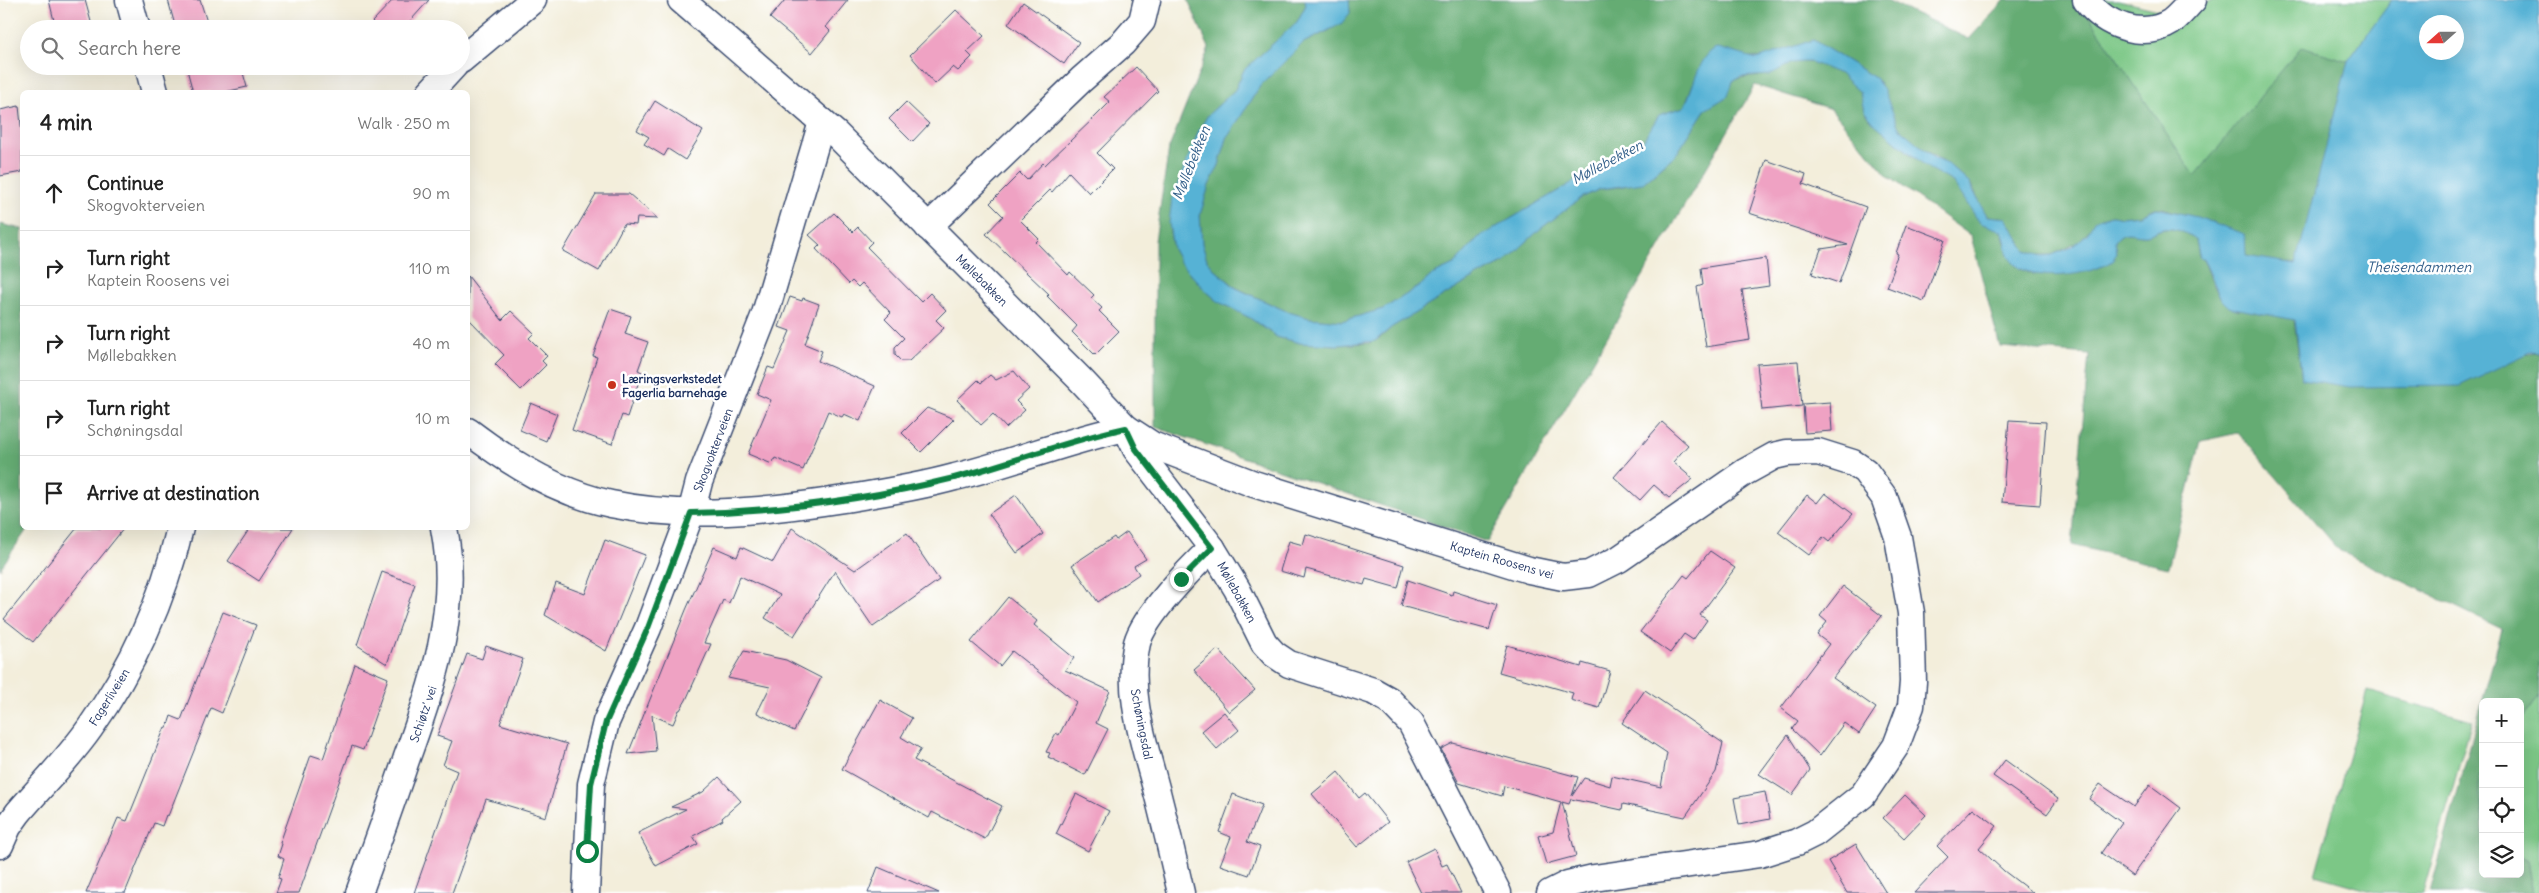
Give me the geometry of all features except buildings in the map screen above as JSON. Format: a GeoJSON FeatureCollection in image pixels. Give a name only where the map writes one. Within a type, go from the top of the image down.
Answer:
{"type":"FeatureCollection","features":[{"type":"Feature","properties":{"kind":"street"},"geometry":{"type":"LineString","coordinates":[[129,0],[135,20]]}},
{"type":"Feature","properties":{"kind":"street"},"geometry":{"type":"LineString","coordinates":[[470,52],[533,0]]}},
{"type":"Feature","properties":{"kind":"street","name":"Møllebakken"},"geometry":{"type":"LineString","coordinates":[[682,0],[822,122],[1080,378],[1126,428],[1136,449],[1212,548],[1238,589],[1264,643],[1274,654],[1289,664],[1374,691],[1401,710],[1411,723],[1498,893]]}},
{"type":"Feature","properties":{"kind":"street"},"geometry":{"type":"LineString","coordinates":[[928,227],[1081,80],[1123,43],[1142,21],[1147,0]]}},
{"type":"Feature","properties":{"kind":"street"},"geometry":{"type":"LineString","coordinates":[[2086,0],[2093,9],[2117,25],[2145,31],[2171,22],[2193,0]]}},
{"type":"Feature","properties":{"kind":"street"},"geometry":{"type":"LineString","coordinates":[[150,75],[154,90]]}},
{"type":"Feature","properties":{"kind":"street"},"geometry":{"type":"LineString","coordinates":[[432,90],[446,75]]}},
{"type":"Feature","properties":{"kind":"street","name":"Skogvokterveien"},"geometry":{"type":"LineString","coordinates":[[586,893],[591,784],[594,764],[606,722],[648,628],[691,513],[698,482],[765,314],[822,122]]}},
{"type":"Feature","properties":{"kind":"street"},"geometry":{"type":"LineString","coordinates":[[470,433],[504,459],[554,485],[610,504],[665,512],[691,513],[731,512],[808,504],[888,492],[954,478],[1126,428]]}},
{"type":"Feature","properties":{"kind":"street","name":"Kaptein Roosens vei"},"geometry":{"type":"LineString","coordinates":[[1126,428],[1152,445],[1254,484],[1528,570],[1563,577],[1589,574],[1619,559],[1745,472],[1774,456],[1787,453],[1818,452],[1854,463],[1864,471],[1884,497],[1898,537],[1911,613],[1913,682],[1911,706],[1899,739],[1863,795],[1815,833],[1797,842],[1760,854],[1594,878],[1568,884],[1550,893]]}},
{"type":"Feature","properties":{"kind":"street","name":"Fagerliveien"},"geometry":{"type":"LineString","coordinates":[[0,845],[18,813],[89,730],[120,682],[150,623],[164,586],[179,530]]}},
{"type":"Feature","properties":{"kind":"street","name":"Schiøtz' vei"},"geometry":{"type":"LineString","coordinates":[[359,893],[433,686],[444,638],[449,584],[444,530]]}},
{"type":"Feature","properties":{"kind":"street","name":"Schøningsdal"},"geometry":{"type":"LineString","coordinates":[[1181,893],[1141,727],[1134,682],[1138,642],[1149,621],[1181,579],[1212,548]]}},
{"type":"Feature","properties":{"kind":"green space"},"geometry":{"type":"Polygon","coordinates":[[[1188,0],[1305,0],[1306,5],[1297,22],[1244,70],[1235,90],[1208,115],[1199,130],[1172,199],[1170,232],[1173,249],[1180,262],[1205,290],[1219,302],[1250,318],[1277,337],[1300,343],[1338,345],[1369,343],[1380,338],[1392,327],[1477,276],[1505,262],[1540,229],[1581,198],[1600,189],[1620,187],[1647,180],[1677,153],[1705,110],[1727,96],[1733,81],[1740,78],[1759,76],[1787,64],[1800,62],[1819,64],[1829,68],[1854,84],[1861,94],[1867,116],[1912,156],[1953,182],[1969,203],[2002,231],[2008,254],[2017,267],[2024,271],[2033,274],[2081,272],[2101,267],[2117,252],[2115,241],[2121,235],[2128,233],[2146,235],[2160,230],[2172,229],[2185,233],[2196,240],[2199,256],[2202,257],[2220,296],[2226,303],[2240,310],[2215,223],[2162,208],[2155,208],[2140,215],[2122,217],[2112,215],[2098,219],[2079,242],[2052,255],[2033,255],[2026,251],[2008,222],[2002,217],[1993,217],[1983,212],[1973,189],[1961,175],[1916,144],[1900,129],[1891,113],[1880,83],[1875,78],[1813,40],[1763,58],[1751,57],[1693,84],[1684,107],[1659,115],[1643,141],[1478,238],[1454,265],[1432,275],[1420,286],[1383,309],[1342,321],[1309,318],[1288,312],[1237,288],[1214,269],[1207,260],[1202,244],[1200,215],[1227,138],[1260,86],[1303,43],[1330,30],[1350,13],[1349,0],[1887,0],[1969,39],[2005,0],[2078,0],[2195,176],[2301,47],[2348,61],[2297,264],[2286,262],[2302,379],[2539,353],[2539,697],[2524,717],[2524,698],[2483,698],[2502,629],[2340,551],[2238,433],[2201,441],[2168,568],[2072,545],[2089,354],[2000,347],[1971,236],[1888,176],[1831,109],[1755,85],[1487,542],[1155,427],[1155,241],[1169,148],[1209,48],[1188,0]]]}},
{"type":"Feature","properties":{"kind":"green space"},"geometry":{"type":"Polygon","coordinates":[[[2078,0],[2118,0],[2170,13],[2213,0],[2392,0],[2348,61],[2301,48],[2195,177],[2078,0]]]}},
{"type":"Feature","properties":{"kind":"green space"},"geometry":{"type":"Polygon","coordinates":[[[0,224],[20,229],[20,530],[27,530],[0,569],[0,224]]]}},
{"type":"Feature","properties":{"kind":"green space"},"geometry":{"type":"Polygon","coordinates":[[[2367,691],[2472,720],[2423,893],[2378,893],[2315,875],[2367,691]]]}},
{"type":"Feature","properties":{"kind":"green space"},"geometry":{"type":"Polygon","coordinates":[[[2539,697],[2539,893],[2533,893],[2527,861],[2524,859],[2524,717],[2539,697]]]}},
{"type":"Feature","properties":{"kind":"green space"},"geometry":{"type":"Polygon","coordinates":[[[2479,713],[2479,878],[2524,878],[2524,859],[2527,861],[2533,893],[2430,893],[2479,713]]]}},
{"type":"Feature","properties":{"kind":"water","name":"Theisendammen"},"geometry":{"type":"Polygon","coordinates":[[[1305,0],[1349,0],[1350,13],[1341,24],[1303,43],[1260,86],[1227,138],[1200,215],[1202,244],[1207,260],[1214,269],[1236,288],[1288,312],[1309,318],[1342,321],[1383,309],[1420,286],[1432,275],[1454,265],[1478,238],[1643,141],[1659,115],[1684,107],[1701,64],[1711,51],[1718,48],[1757,59],[1813,40],[1875,78],[1883,88],[1899,128],[1936,159],[1948,164],[1969,183],[1987,216],[2006,218],[2026,251],[2042,256],[2052,255],[2072,247],[2087,234],[2094,221],[2098,219],[2112,215],[2122,217],[2140,215],[2157,208],[2197,217],[2245,234],[2246,256],[2296,264],[2348,61],[2392,0],[2539,0],[2539,353],[2531,352],[2459,386],[2350,387],[2302,379],[2295,320],[2229,307],[2221,299],[2203,258],[2200,258],[2196,240],[2185,233],[2172,229],[2160,230],[2146,235],[2128,233],[2121,235],[2115,241],[2117,252],[2113,260],[2104,266],[2076,274],[2045,275],[2031,273],[2019,268],[2011,260],[2002,231],[1980,223],[1953,182],[1928,168],[1875,124],[1864,111],[1860,92],[1840,74],[1811,62],[1792,63],[1769,75],[1740,77],[1733,81],[1728,96],[1705,110],[1677,153],[1643,183],[1600,189],[1581,198],[1540,229],[1505,262],[1477,276],[1392,327],[1375,341],[1338,345],[1300,343],[1277,337],[1250,318],[1219,302],[1205,290],[1180,262],[1173,249],[1169,223],[1172,199],[1199,130],[1208,115],[1235,90],[1244,70],[1297,22],[1306,5],[1305,0]]]}},
{"type":"Feature","properties":{"kind":"place","name":"Læringsverkstedet Fagerlia barnehage"},"geometry":{"type":"Point","coordinates":[612,385]}},
{"type":"Feature","properties":{"kind":"route"},"geometry":{"type":"LineString","coordinates":[[587,851],[591,784],[594,764],[606,722],[648,628],[691,513],[731,512],[808,504],[888,492],[954,478],[1126,428],[1136,449],[1161,479],[1212,548],[1181,579]]}},
{"type":"Feature","properties":{"kind":"water label","name":"Møllebekken"},"geometry":{"type":"Point","coordinates":[1607,162]}},
{"type":"Feature","properties":{"kind":"water label","name":"Møllebekken"},"geometry":{"type":"Point","coordinates":[1191,163]}}]}
